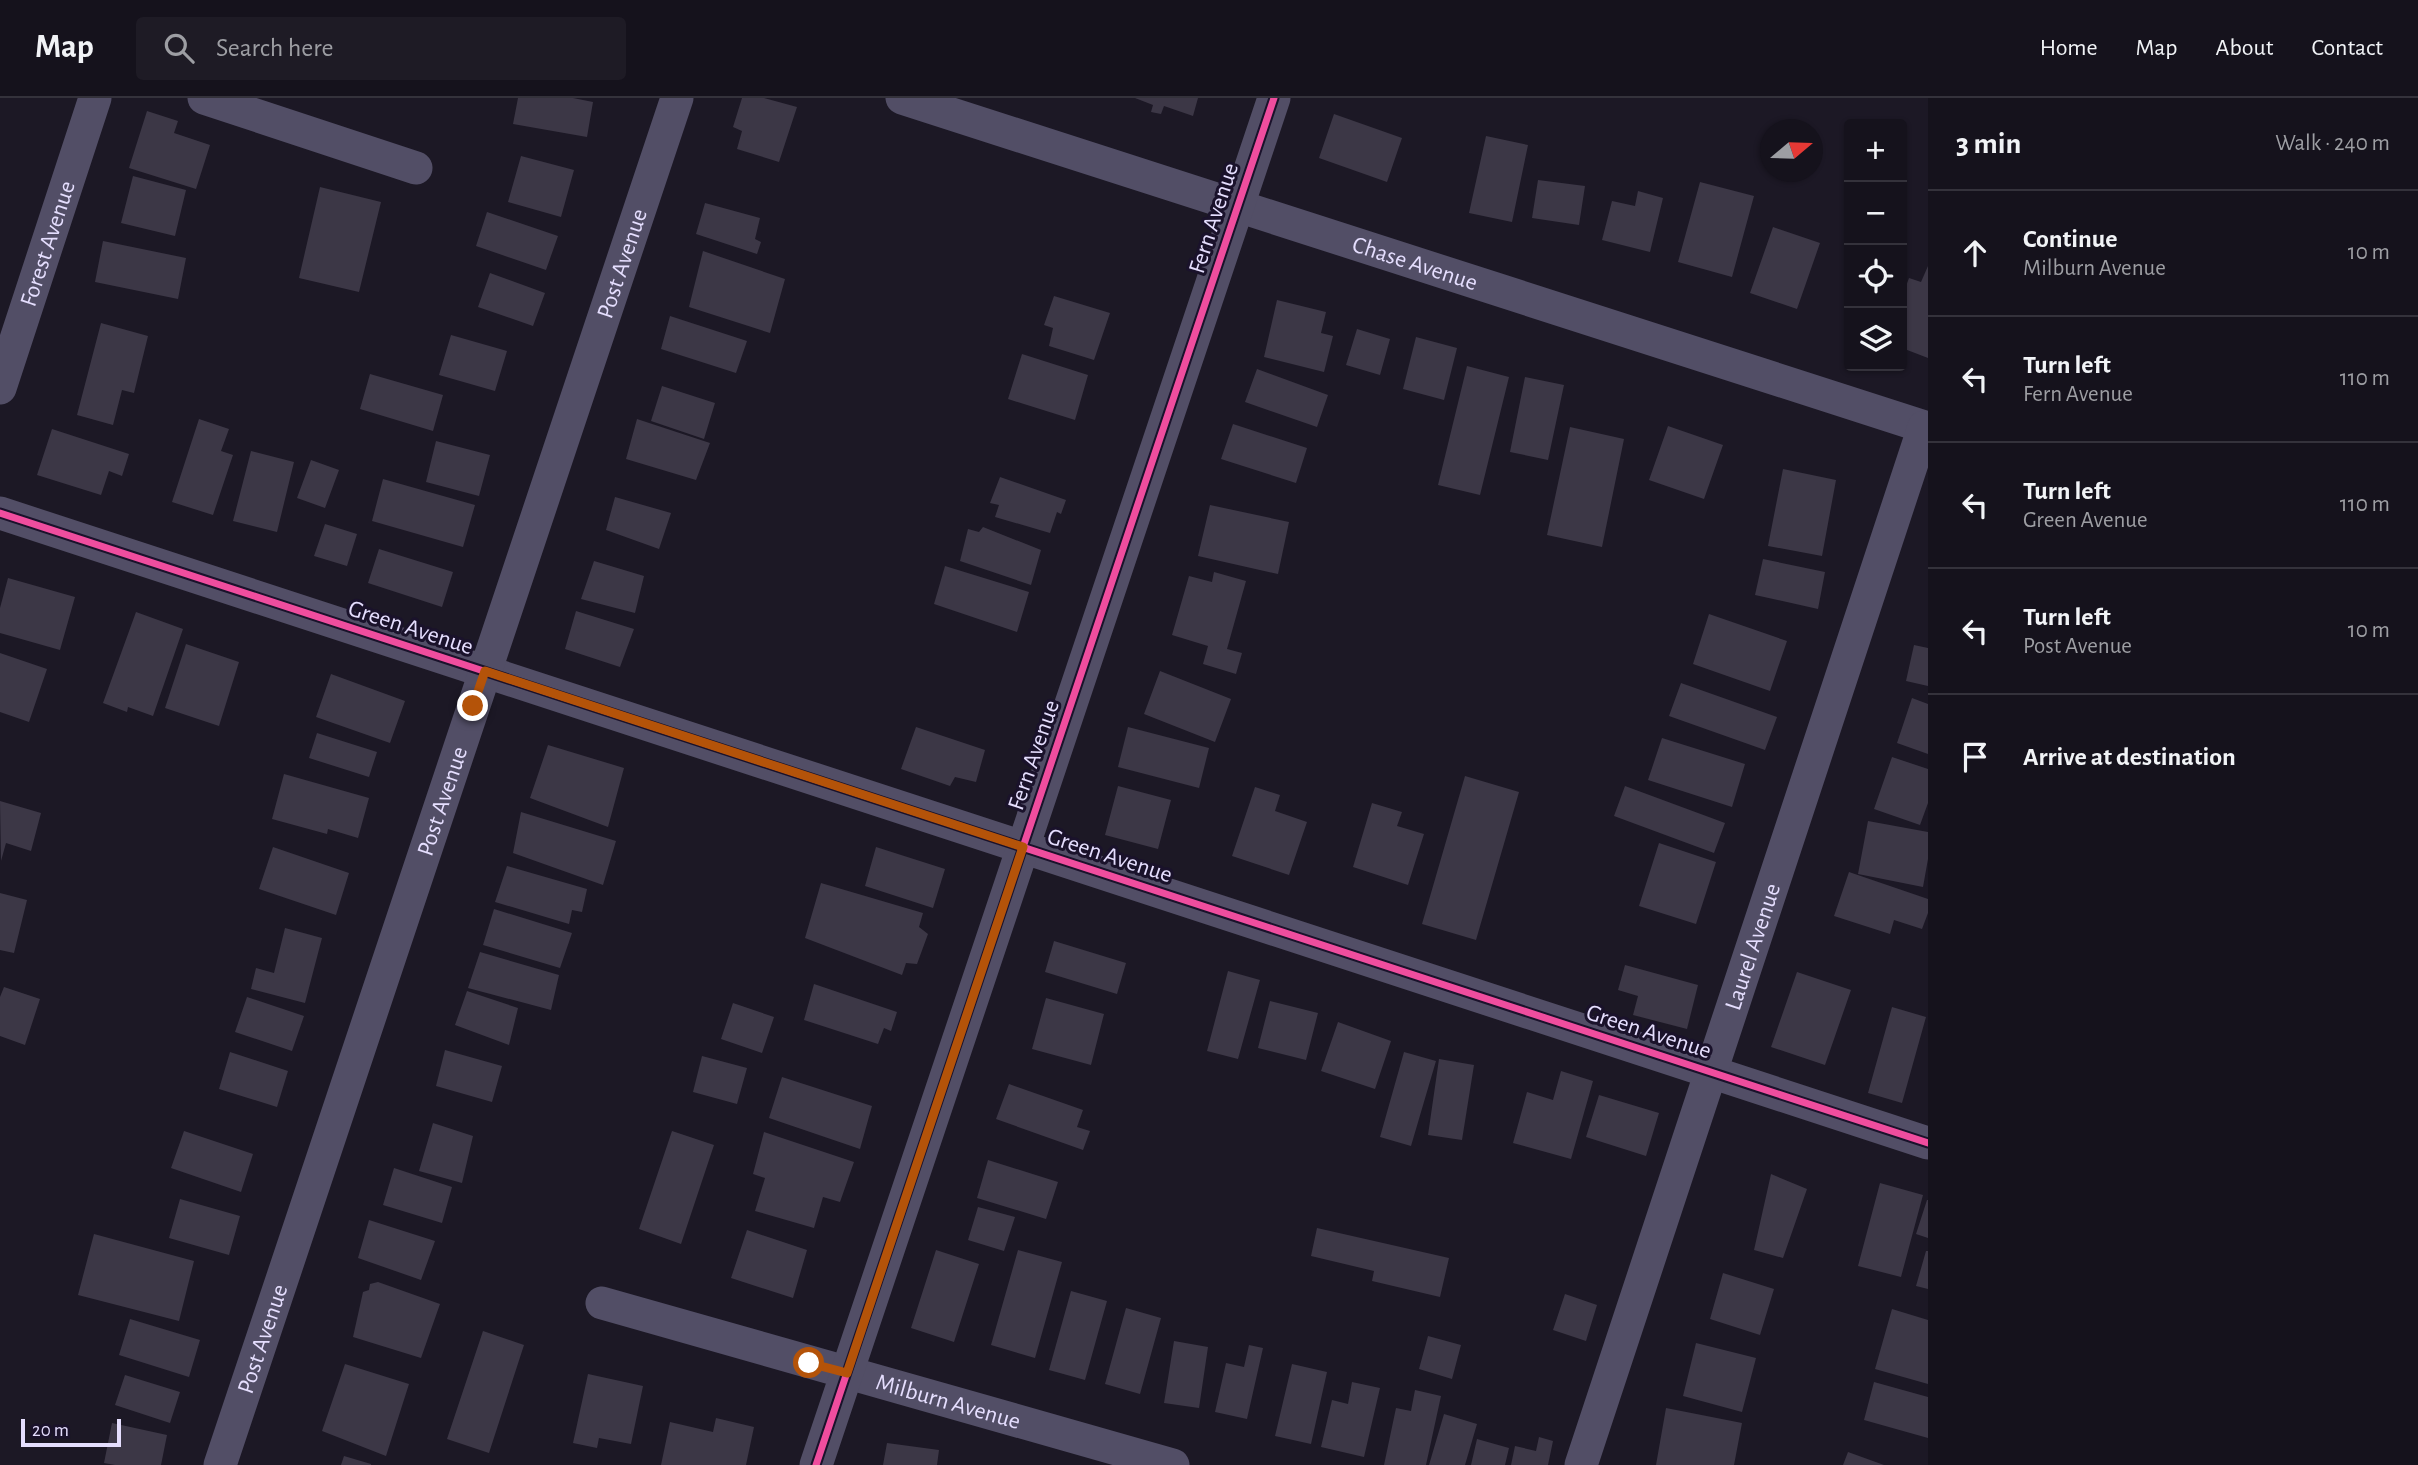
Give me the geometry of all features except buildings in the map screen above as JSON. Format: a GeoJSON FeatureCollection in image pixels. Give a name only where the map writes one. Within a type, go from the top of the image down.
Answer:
{"type":"FeatureCollection","features":[{"type":"Feature","properties":{"kind":"street","name":"Forest Avenue"},"geometry":{"type":"LineString","coordinates":[[0,388],[95,98]]}},
{"type":"Feature","properties":{"kind":"street"},"geometry":{"type":"LineString","coordinates":[[204,98],[416,168]]}},
{"type":"Feature","properties":{"kind":"street","name":"Post Avenue"},"geometry":{"type":"LineString","coordinates":[[220,1465],[677,98]]}},
{"type":"Feature","properties":{"kind":"street","name":"Chase Avenue"},"geometry":{"type":"LineString","coordinates":[[902,98],[1926,428]]}},
{"type":"Feature","properties":{"kind":"street","name":"Fern Avenue"},"geometry":{"type":"LineString","coordinates":[[816,1465],[1273,98]]}},
{"type":"Feature","properties":{"kind":"street","name":"Laurel Avenue"},"geometry":{"type":"LineString","coordinates":[[1581,1465],[1926,428]]}},
{"type":"Feature","properties":{"kind":"street","name":"Green Avenue"},"geometry":{"type":"LineString","coordinates":[[0,513],[1928,1143]]}},
{"type":"Feature","properties":{"kind":"street","name":"Milburn Avenue"},"geometry":{"type":"LineString","coordinates":[[602,1303],[1173,1465]]}},
{"type":"Feature","properties":{"kind":"cycle path"},"geometry":{"type":"LineString","coordinates":[[816,1465],[1274,98]]}},
{"type":"Feature","properties":{"kind":"cycle path"},"geometry":{"type":"LineString","coordinates":[[0,513],[1928,1143]]}},
{"type":"Feature","properties":{"kind":"route"},"geometry":{"type":"LineString","coordinates":[[473,706],[485,671],[1023,847],[847,1373],[809,1363]]}}]}
